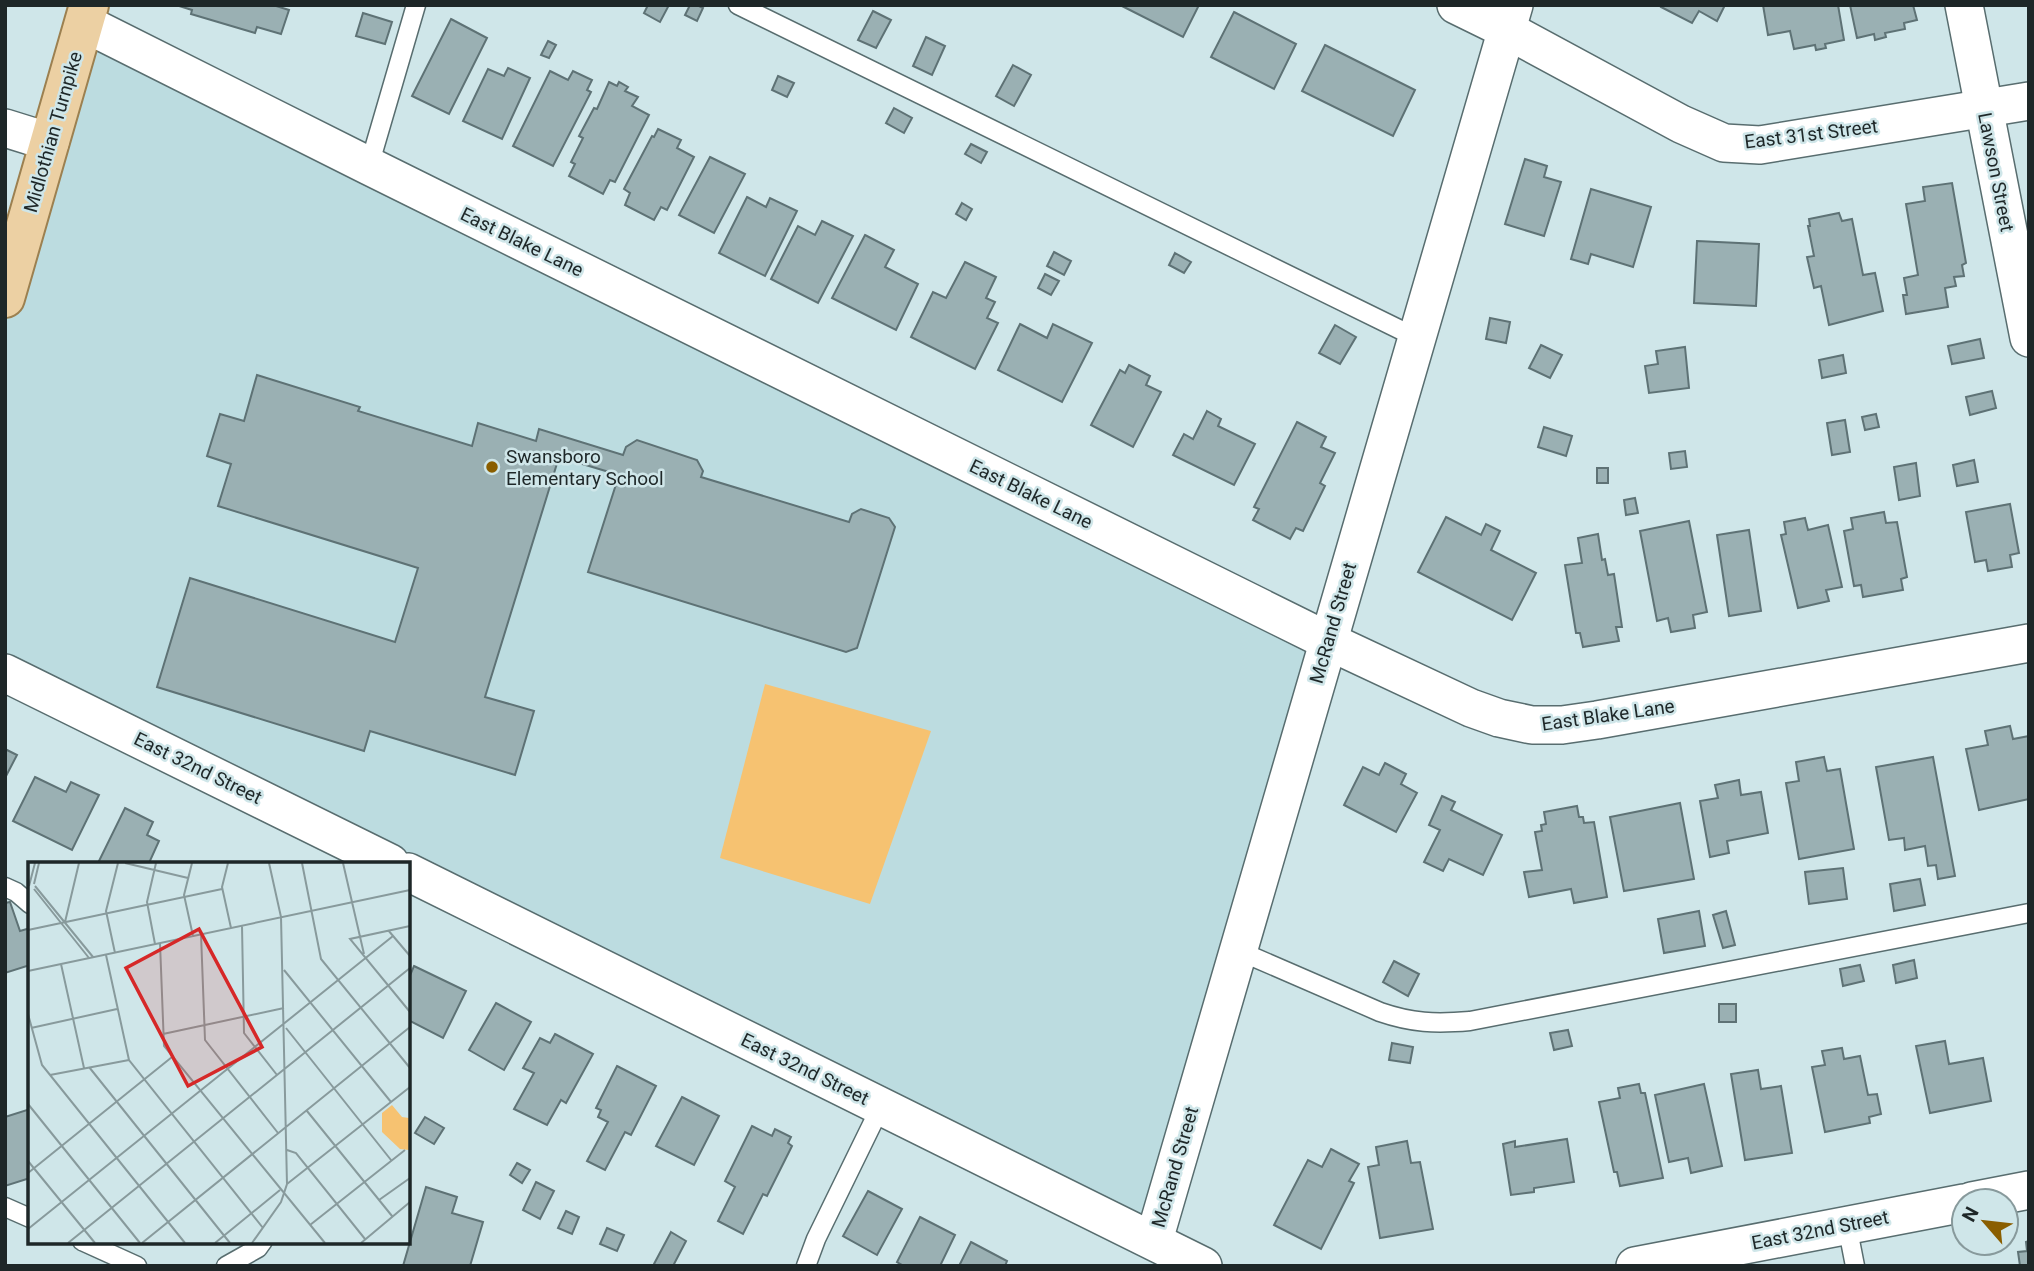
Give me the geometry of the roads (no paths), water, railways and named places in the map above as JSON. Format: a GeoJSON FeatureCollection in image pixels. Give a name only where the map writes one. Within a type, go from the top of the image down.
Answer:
{"type":"FeatureCollection","features":[{"type":"Feature","properties":{"kind":"main road","name":"Midlothian Turnpike"},"geometry":{"type":"LineString","coordinates":[[5,298],[87,14]]}},
{"type":"Feature","properties":{"kind":"street","name":"East 31st Street"},"geometry":{"type":"LineString","coordinates":[[1456,5],[1510,18],[1681,124],[1724,143],[1760,145],[2029,101]]}},
{"type":"Feature","properties":{"kind":"street","name":"Lawson Street"},"geometry":{"type":"LineString","coordinates":[[1964,5],[2029,338]]}},
{"type":"Feature","properties":{"kind":"street","name":"East Blake Lane"},"geometry":{"type":"LineString","coordinates":[[87,14],[369,166],[1328,641],[1471,708],[1499,718],[1532,725],[1562,725],[2029,643]]}},
{"type":"Feature","properties":{"kind":"street","name":"McRand Street"},"geometry":{"type":"LineString","coordinates":[[1154,1241],[1510,18]]}},
{"type":"Feature","properties":{"kind":"street"},"geometry":{"type":"LineString","coordinates":[[5,128],[50,142]]}},
{"type":"Feature","properties":{"kind":"street","name":"East 32nd Street"},"geometry":{"type":"LineString","coordinates":[[5,673],[388,862]]}},
{"type":"Feature","properties":{"kind":"street","name":"East 32nd Street"},"geometry":{"type":"LineString","coordinates":[[410,873],[1203,1266]]}},
{"type":"Feature","properties":{"kind":"street","name":"East 32nd Street"},"geometry":{"type":"LineString","coordinates":[[1635,1266],[1950,1206]]}},
{"type":"Feature","properties":{"kind":"lane"},"geometry":{"type":"LineString","coordinates":[[369,166],[416,5]]}},
{"type":"Feature","properties":{"kind":"lane"},"geometry":{"type":"LineString","coordinates":[[738,5],[1417,338]]}},
{"type":"Feature","properties":{"kind":"lane"},"geometry":{"type":"LineString","coordinates":[[5,887],[28,902]]}},
{"type":"Feature","properties":{"kind":"lane"},"geometry":{"type":"LineString","coordinates":[[1237,950],[1380,1012],[1412,1021],[1443,1023],[1470,1021],[2029,913]]}},
{"type":"Feature","properties":{"kind":"lane"},"geometry":{"type":"LineString","coordinates":[[806,1266],[816,1238],[881,1106]]}},
{"type":"Feature","properties":{"kind":"lane"},"geometry":{"type":"LineString","coordinates":[[5,1207],[28,1217]]}},
{"type":"Feature","properties":{"kind":"lane"},"geometry":{"type":"LineString","coordinates":[[1847,1225],[1855,1266]]}},
{"type":"Feature","properties":{"kind":"lane"},"geometry":{"type":"LineString","coordinates":[[86,1243],[137,1266]]}},
{"type":"Feature","properties":{"kind":"lane"},"geometry":{"type":"LineString","coordinates":[[226,1266],[258,1248],[262,1243]]}},
{"type":"Feature","properties":{"kind":"place","name":"Swansboro Elementary School"},"geometry":{"type":"Point","coordinates":[492,467]}}]}
